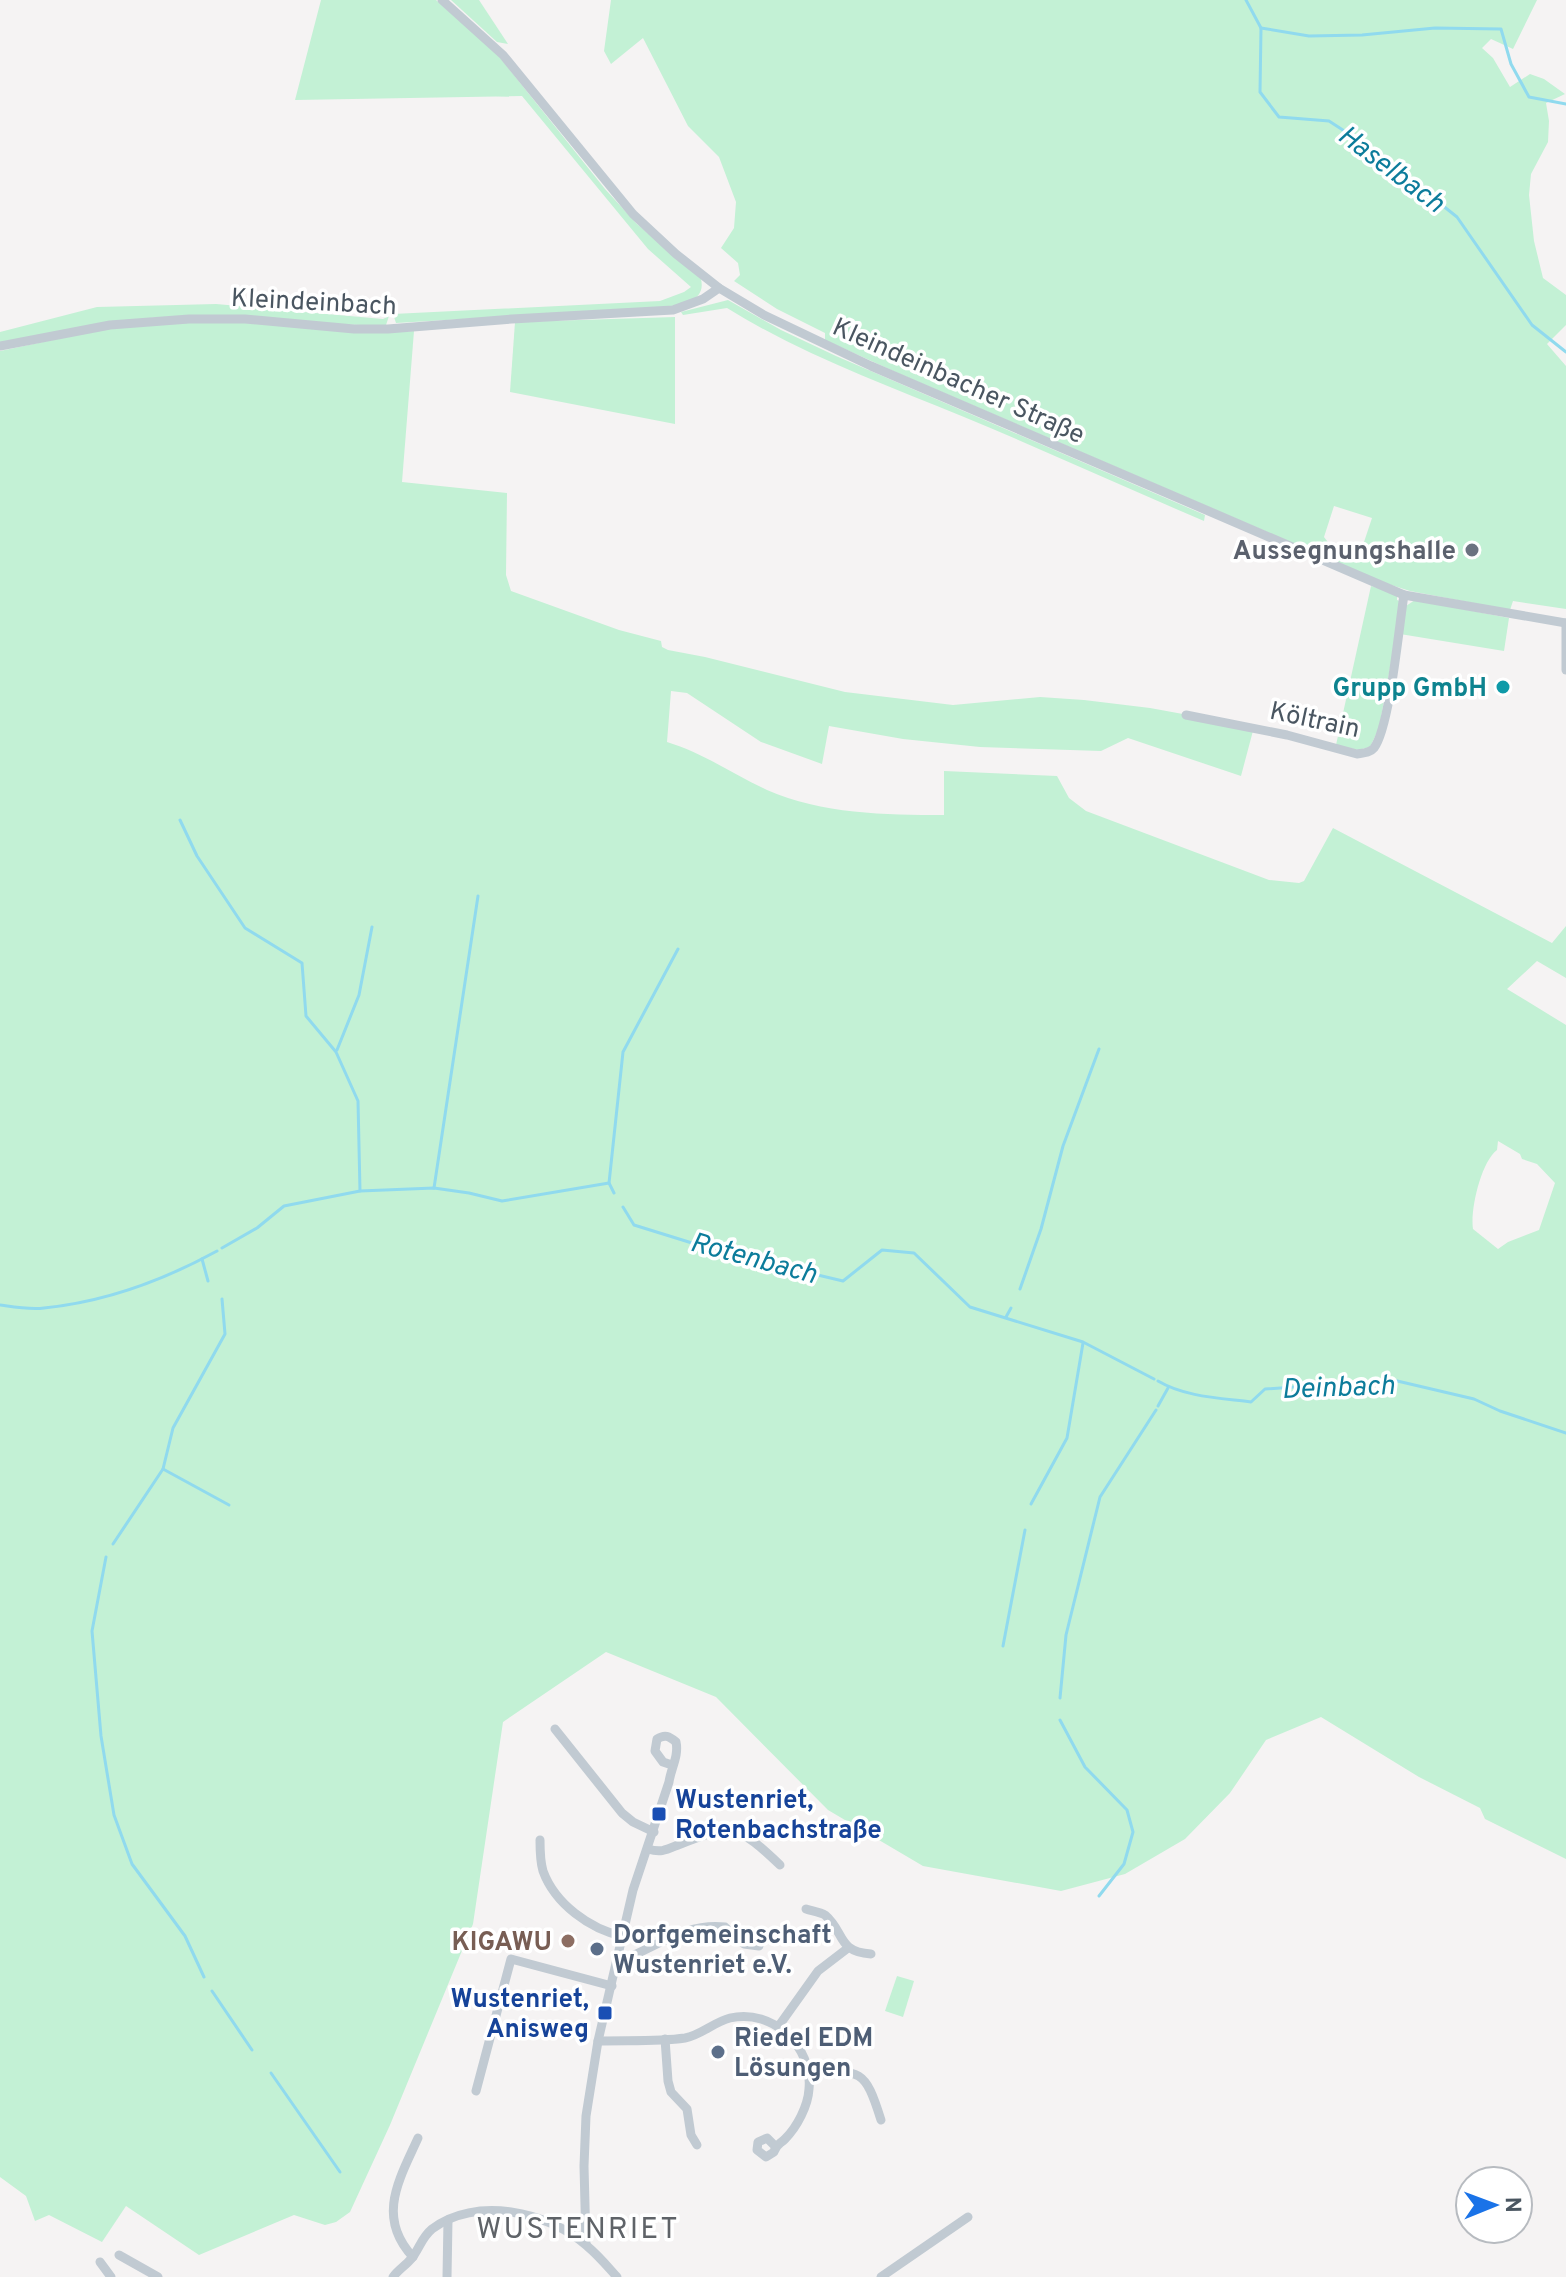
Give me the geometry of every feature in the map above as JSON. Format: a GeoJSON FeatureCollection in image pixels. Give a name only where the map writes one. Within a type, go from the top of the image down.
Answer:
{"type":"FeatureCollection","features":[{"type":"Feature","properties":{"kind":"street","name":"Kleindeinbacher Straße"},"geometry":{"type":"LineString","coordinates":[[442,0],[503,55],[633,214],[719,288],[764,315],[821,344],[1404,595],[1566,623]]}},
{"type":"Feature","properties":{"kind":"street","name":"Kleindeinbach"},"geometry":{"type":"LineString","coordinates":[[0,346],[110,325],[189,319],[245,319],[388,329],[673,310],[703,299],[719,288]]}},
{"type":"Feature","properties":{"kind":"street","name":"Költrain"},"geometry":{"type":"LineString","coordinates":[[1186,715],[1287,735],[1357,754],[1367,753],[1374,748],[1380,735],[1394,669],[1404,595]]}},
{"type":"Feature","properties":{"kind":"street"},"geometry":{"type":"LineString","coordinates":[[1566,623],[1566,670]]}},
{"type":"Feature","properties":{"kind":"street"},"geometry":{"type":"LineString","coordinates":[[555,1729],[622,1813],[654,1832]]}},
{"type":"Feature","properties":{"kind":"street"},"geometry":{"type":"LineString","coordinates":[[586,2244],[586,2116],[598,2041],[633,1890],[654,1832],[672,1765]]}},
{"type":"Feature","properties":{"kind":"street"},"geometry":{"type":"LineString","coordinates":[[648,1849],[660,1853],[695,1838],[737,1830],[750,1837],[780,1865]]}},
{"type":"Feature","properties":{"kind":"street"},"geometry":{"type":"LineString","coordinates":[[540,1840],[544,1874],[557,1893],[591,1926],[622,1936]]}},
{"type":"Feature","properties":{"kind":"street"},"geometry":{"type":"LineString","coordinates":[[806,1909],[824,1914],[848,1948],[859,1954],[871,1954]]}},
{"type":"Feature","properties":{"kind":"street"},"geometry":{"type":"LineString","coordinates":[[617,1962],[663,1940],[701,1927],[725,1927],[744,1944],[759,1946]]}},
{"type":"Feature","properties":{"kind":"street"},"geometry":{"type":"LineString","coordinates":[[778,2027],[818,1971],[848,1948]]}},
{"type":"Feature","properties":{"kind":"street"},"geometry":{"type":"LineString","coordinates":[[476,2091],[511,1959],[612,1986]]}},
{"type":"Feature","properties":{"kind":"street"},"geometry":{"type":"LineString","coordinates":[[598,2041],[688,2037],[729,2018],[745,2016],[762,2019],[778,2027],[792,2037],[801,2051],[809,2074],[809,2092],[800,2117],[785,2139],[775,2146]]}},
{"type":"Feature","properties":{"kind":"street"},"geometry":{"type":"LineString","coordinates":[[665,2039],[671,2092],[687,2109],[691,2135],[697,2145]]}},
{"type":"Feature","properties":{"kind":"street"},"geometry":{"type":"LineString","coordinates":[[809,2074],[846,2070],[855,2073],[869,2086],[881,2120]]}},
{"type":"Feature","properties":{"kind":"street"},"geometry":{"type":"LineString","coordinates":[[413,2257],[399,2239],[393,2212],[398,2182],[418,2138]]}},
{"type":"Feature","properties":{"kind":"street"},"geometry":{"type":"LineString","coordinates":[[393,2277],[413,2257],[422,2239],[459,2213],[486,2209],[527,2216],[560,2228],[586,2244],[617,2277]]}},
{"type":"Feature","properties":{"kind":"street"},"geometry":{"type":"LineString","coordinates":[[881,2277],[968,2217]]}},
{"type":"Feature","properties":{"kind":"street"},"geometry":{"type":"LineString","coordinates":[[447,2277],[448,2220]]}},
{"type":"Feature","properties":{"kind":"street"},"geometry":{"type":"LineString","coordinates":[[119,2255],[158,2277]]}},
{"type":"Feature","properties":{"kind":"street"},"geometry":{"type":"LineString","coordinates":[[100,2262],[111,2277]]}},
{"type":"Feature","properties":{"kind":"green space"},"geometry":{"type":"Polygon","coordinates":[[[321,0],[436,0],[497,54],[605,189],[637,224],[701,279],[702,286],[697,296],[667,307],[396,323],[393,314],[660,301],[691,287],[648,249],[522,96],[295,100],[321,0]]]}},
{"type":"Feature","properties":{"kind":"green space"},"geometry":{"type":"Polygon","coordinates":[[[451,0],[479,0],[508,44],[497,42],[451,0]]]}},
{"type":"Feature","properties":{"kind":"green space"},"geometry":{"type":"Polygon","coordinates":[[[611,0],[1537,0],[1513,49],[1491,39],[1482,48],[1493,58],[1510,87],[1530,74],[1544,79],[1565,94],[1546,103],[1548,142],[1531,174],[1529,195],[1534,241],[1543,278],[1566,295],[1566,325],[1547,344],[1566,366],[1566,609],[1513,601],[1510,610],[1388,584],[825,340],[825,333],[777,309],[734,281],[740,275],[738,263],[721,248],[734,228],[736,202],[719,157],[688,126],[643,38],[611,64],[604,51],[611,0]],[[1334,506],[1324,537],[1338,555],[1357,563],[1372,518],[1334,506]]]}},
{"type":"Feature","properties":{"kind":"green space"},"geometry":{"type":"Polygon","coordinates":[[[728,300],[836,356],[1205,515],[1204,521],[843,367],[784,340],[727,308],[683,315],[681,312],[728,300]]]}},
{"type":"Feature","properties":{"kind":"green space"},"geometry":{"type":"Polygon","coordinates":[[[216,304],[383,319],[389,316],[386,325],[214,316],[165,317],[94,326],[0,344],[0,332],[97,307],[216,304]]]}},
{"type":"Feature","properties":{"kind":"green space"},"geometry":{"type":"Polygon","coordinates":[[[675,317],[675,424],[510,392],[515,322],[675,317]]]}},
{"type":"Feature","properties":{"kind":"green space"},"geometry":{"type":"Polygon","coordinates":[[[160,323],[246,323],[376,333],[414,331],[402,482],[507,493],[506,575],[511,591],[619,630],[661,641],[662,647],[668,650],[845,692],[953,705],[1040,697],[1084,700],[1150,708],[1254,727],[1241,776],[1128,738],[1101,751],[980,747],[903,739],[829,726],[822,764],[761,742],[687,693],[671,691],[667,742],[767,790],[832,808],[944,815],[944,771],[1057,776],[1069,798],[1086,811],[1269,880],[1304,881],[1333,828],[1552,943],[1566,926],[1566,978],[1537,961],[1507,989],[1566,1025],[1566,1859],[1485,1819],[1480,1808],[1419,1777],[1321,1717],[1266,1740],[1230,1793],[1185,1839],[1125,1874],[1061,1891],[923,1866],[828,1810],[716,1697],[606,1652],[503,1722],[473,1924],[390,2125],[350,2212],[336,2222],[325,2225],[294,2215],[199,2255],[126,2206],[102,2242],[49,2215],[35,2221],[26,2196],[0,2177],[0,351],[105,329],[160,323]],[[1498,1141],[1475,1199],[1473,1229],[1498,1249],[1539,1230],[1555,1183],[1537,1164],[1522,1159],[1520,1154],[1498,1141]]]}},
{"type":"Feature","properties":{"kind":"green space"},"geometry":{"type":"Polygon","coordinates":[[[1371,586],[1397,594],[1397,600],[1402,602],[1379,728],[1370,747],[1358,750],[1336,745],[1371,586]]]}},
{"type":"Feature","properties":{"kind":"green space"},"geometry":{"type":"Polygon","coordinates":[[[1415,600],[1509,618],[1504,651],[1400,634],[1406,606],[1415,600]]]}},
{"type":"Feature","properties":{"kind":"green space"},"geometry":{"type":"Polygon","coordinates":[[[897,1976],[914,1981],[903,2017],[885,2011],[897,1976]]]}},
{"type":"Feature","properties":{"kind":"waterway","name":"Haselbach"},"geometry":{"type":"LineString","coordinates":[[1246,0],[1261,28],[1260,92],[1279,117],[1329,121],[1372,149],[1457,217],[1532,325],[1566,352]]}},
{"type":"Feature","properties":{"kind":"waterway"},"geometry":{"type":"LineString","coordinates":[[1261,28],[1309,36],[1435,28],[1501,29],[1511,64],[1529,97],[1566,104]]}},
{"type":"Feature","properties":{"kind":"waterway"},"geometry":{"type":"LineString","coordinates":[[180,820],[197,856],[245,928],[302,963],[306,1016],[336,1052],[358,1101],[360,1191]]}},
{"type":"Feature","properties":{"kind":"waterway"},"geometry":{"type":"LineString","coordinates":[[434,1188],[478,896]]}},
{"type":"Feature","properties":{"kind":"waterway"},"geometry":{"type":"LineString","coordinates":[[337,1050],[359,995],[372,927]]}},
{"type":"Feature","properties":{"kind":"waterway"},"geometry":{"type":"LineString","coordinates":[[609,1183],[623,1052],[678,949]]}},
{"type":"Feature","properties":{"kind":"waterway"},"geometry":{"type":"LineString","coordinates":[[1020,1289],[1041,1229],[1063,1146],[1099,1049]]}},
{"type":"Feature","properties":{"kind":"waterway","name":"Rotenbach"},"geometry":{"type":"LineString","coordinates":[[222,1248],[257,1228],[284,1206],[360,1191],[434,1188],[502,1201],[609,1183],[614,1193]]}},
{"type":"Feature","properties":{"kind":"waterway","name":"Rotenbach"},"geometry":{"type":"LineString","coordinates":[[623,1207],[634,1225],[721,1252],[843,1281],[882,1250],[914,1253],[970,1307],[1083,1342],[1154,1379]]}},
{"type":"Feature","properties":{"kind":"waterway","name":"Rotenbach"},"geometry":{"type":"LineString","coordinates":[[0,1305],[39,1309],[89,1301],[155,1280],[217,1251]]}},
{"type":"Feature","properties":{"kind":"waterway"},"geometry":{"type":"LineString","coordinates":[[202,1259],[208,1281]]}},
{"type":"Feature","properties":{"kind":"waterway"},"geometry":{"type":"LineString","coordinates":[[113,1544],[163,1469],[173,1428],[225,1334],[222,1299]]}},
{"type":"Feature","properties":{"kind":"waterway"},"geometry":{"type":"LineString","coordinates":[[1006,1317],[1011,1308]]}},
{"type":"Feature","properties":{"kind":"waterway"},"geometry":{"type":"LineString","coordinates":[[1031,1504],[1067,1438],[1083,1343]]}},
{"type":"Feature","properties":{"kind":"waterway","name":"Deinbach"},"geometry":{"type":"LineString","coordinates":[[1158,1381],[1191,1394],[1251,1402],[1265,1389],[1393,1380],[1474,1399],[1566,1433]]}},
{"type":"Feature","properties":{"kind":"waterway"},"geometry":{"type":"LineString","coordinates":[[1158,1406],[1168,1388]]}},
{"type":"Feature","properties":{"kind":"waterway"},"geometry":{"type":"LineString","coordinates":[[1060,1698],[1066,1635],[1100,1497],[1156,1410]]}},
{"type":"Feature","properties":{"kind":"waterway"},"geometry":{"type":"LineString","coordinates":[[163,1469],[229,1505]]}},
{"type":"Feature","properties":{"kind":"waterway"},"geometry":{"type":"LineString","coordinates":[[1003,1646],[1025,1530]]}},
{"type":"Feature","properties":{"kind":"waterway"},"geometry":{"type":"LineString","coordinates":[[106,1557],[92,1631],[101,1736],[114,1815],[132,1864],[185,1936],[204,1977]]}},
{"type":"Feature","properties":{"kind":"waterway"},"geometry":{"type":"LineString","coordinates":[[1060,1720],[1085,1767],[1127,1810],[1133,1832],[1124,1864],[1099,1896]]}},
{"type":"Feature","properties":{"kind":"waterway"},"geometry":{"type":"LineString","coordinates":[[212,1991],[252,2050]]}},
{"type":"Feature","properties":{"kind":"waterway"},"geometry":{"type":"LineString","coordinates":[[271,2073],[340,2172]]}},
{"type":"Feature","properties":{"kind":"place","name":"Aussegnungshalle"},"geometry":{"type":"Point","coordinates":[1472,550]}},
{"type":"Feature","properties":{"kind":"place","name":"Grupp GmbH"},"geometry":{"type":"Point","coordinates":[1503,687]}},
{"type":"Feature","properties":{"kind":"place","name":"Wustenriet, Rotenbachstraße"},"geometry":{"type":"Point","coordinates":[659,1814]}},
{"type":"Feature","properties":{"kind":"place","name":"KIGAWU"},"geometry":{"type":"Point","coordinates":[568,1941]}},
{"type":"Feature","properties":{"kind":"place","name":"Dorfgemeinschaft Wustenriet e.V."},"geometry":{"type":"Point","coordinates":[597,1949]}},
{"type":"Feature","properties":{"kind":"place","name":"Wustenriet, Anisweg"},"geometry":{"type":"Point","coordinates":[605,2013]}},
{"type":"Feature","properties":{"kind":"place","name":"Riedel EDM Lösungen"},"geometry":{"type":"Point","coordinates":[718,2052]}},
{"type":"Feature","properties":{"kind":"district","name":"WUSTENRIET"},"geometry":{"type":"Point","coordinates":[578,2228]}}]}
